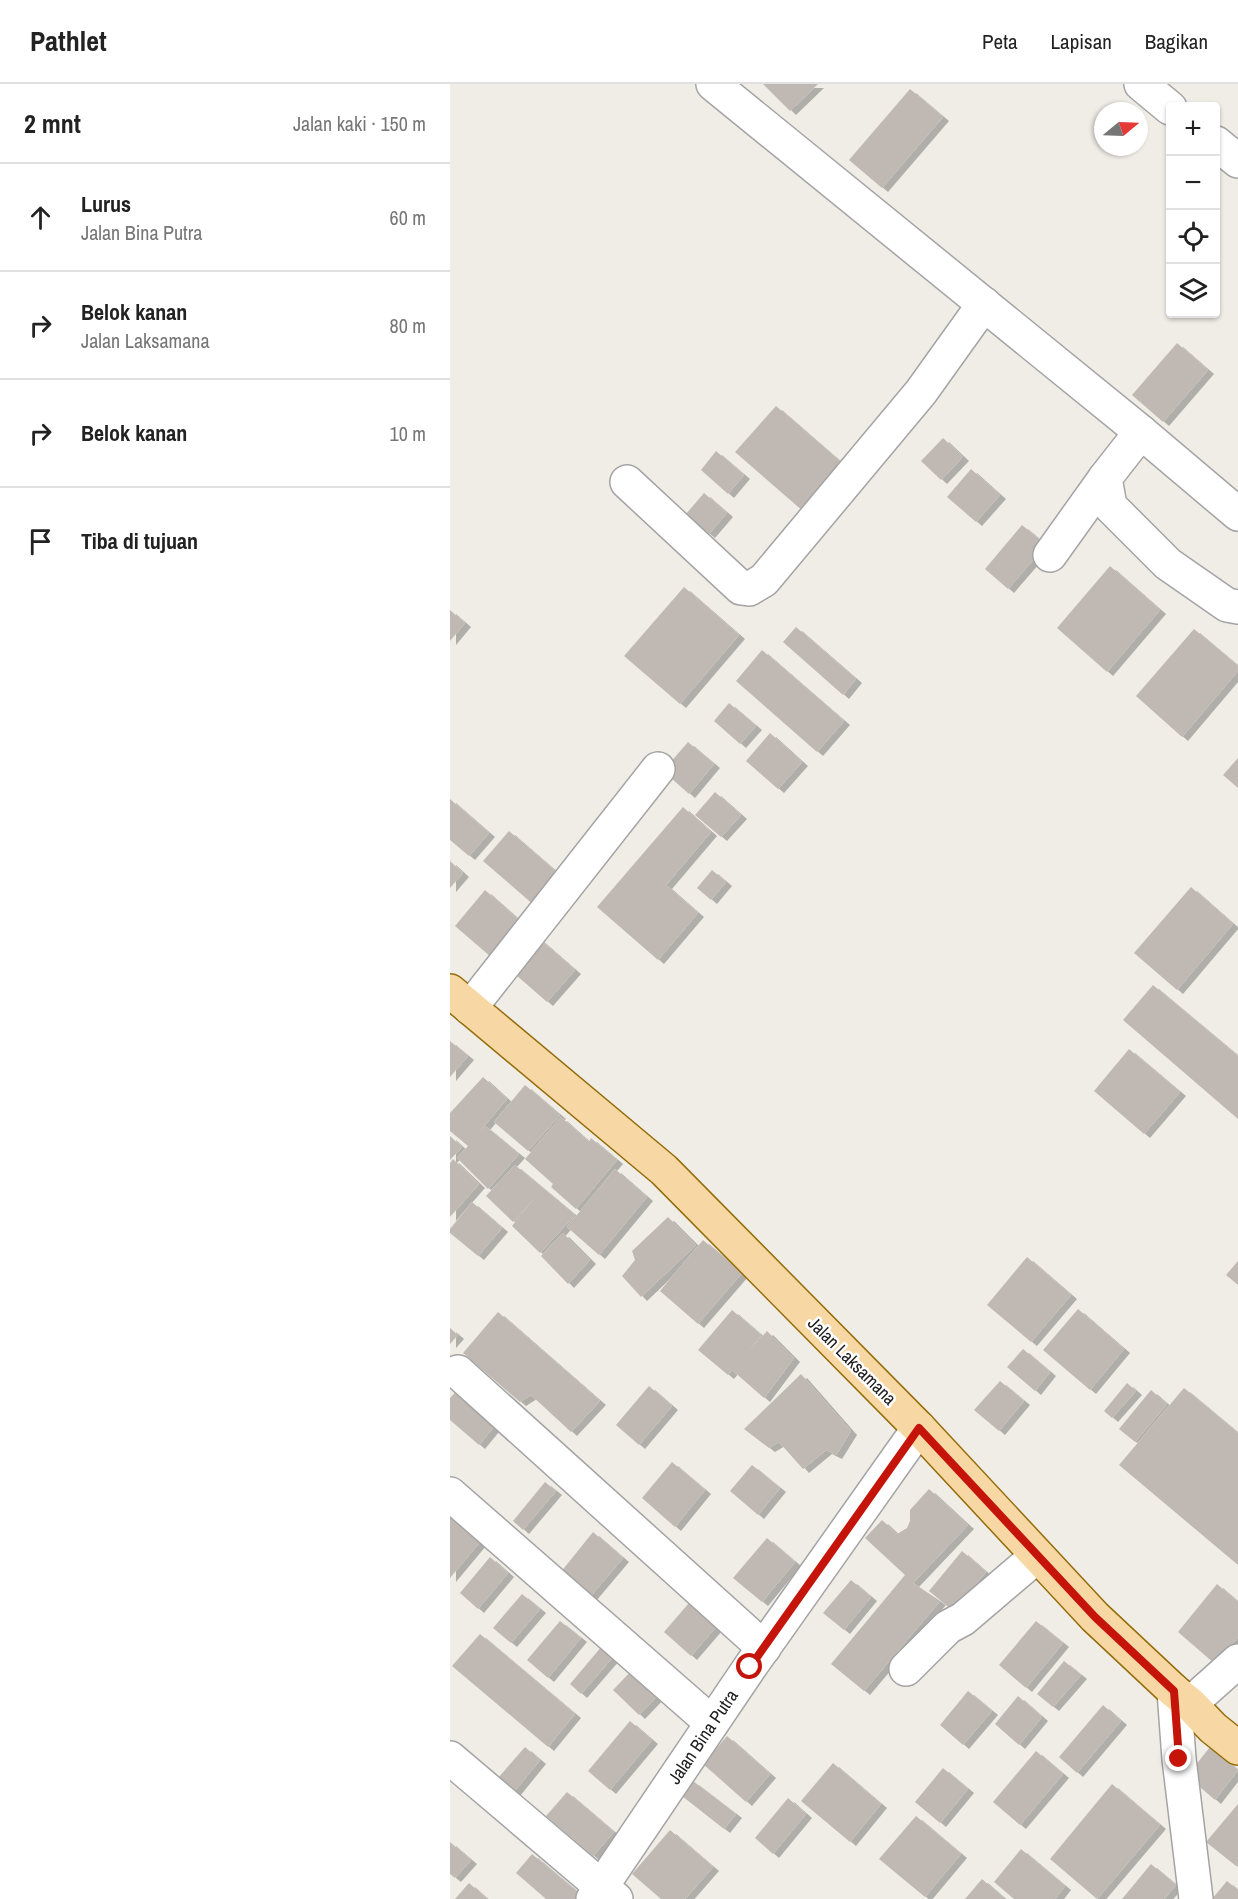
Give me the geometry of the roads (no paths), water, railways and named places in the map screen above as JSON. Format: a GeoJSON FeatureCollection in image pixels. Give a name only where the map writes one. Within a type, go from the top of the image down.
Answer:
{"type":"FeatureCollection","features":[{"type":"Feature","properties":{"kind":"main road","name":"Jalan Laksamana"},"geometry":{"type":"LineString","coordinates":[[458,1003],[664,1170],[919,1428],[1095,1617],[1238,1748]]}},
{"type":"Feature","properties":{"kind":"street"},"geometry":{"type":"LineString","coordinates":[[713,84],[1141,432],[1238,514]]}},
{"type":"Feature","properties":{"kind":"street"},"geometry":{"type":"LineString","coordinates":[[1140,84],[1166,105]]}},
{"type":"Feature","properties":{"kind":"street"},"geometry":{"type":"LineString","coordinates":[[1220,147],[1238,161]]}},
{"type":"Feature","properties":{"kind":"street"},"geometry":{"type":"LineString","coordinates":[[627,482],[741,588],[749,589],[764,580],[921,392],[984,304]]}},
{"type":"Feature","properties":{"kind":"street"},"geometry":{"type":"LineString","coordinates":[[1050,555],[1141,432]]}},
{"type":"Feature","properties":{"kind":"street"},"geometry":{"type":"LineString","coordinates":[[1106,478],[1110,506],[1168,564],[1227,605],[1238,607]]}},
{"type":"Feature","properties":{"kind":"street"},"geometry":{"type":"LineString","coordinates":[[458,1003],[658,769]]}},
{"type":"Feature","properties":{"kind":"street"},"geometry":{"type":"LineString","coordinates":[[458,1372],[764,1648]]}},
{"type":"Feature","properties":{"kind":"street","name":"Jalan Bina Putra"},"geometry":{"type":"LineString","coordinates":[[604,1895],[712,1723],[919,1428]]}},
{"type":"Feature","properties":{"kind":"street"},"geometry":{"type":"LineString","coordinates":[[450,1494],[712,1723]]}},
{"type":"Feature","properties":{"kind":"street"},"geometry":{"type":"LineString","coordinates":[[906,1669],[948,1627],[963,1619],[1037,1556]]}},
{"type":"Feature","properties":{"kind":"street"},"geometry":{"type":"LineString","coordinates":[[1196,1899],[1179,1759],[1182,1698],[1238,1661]]}},
{"type":"Feature","properties":{"kind":"street"},"geometry":{"type":"LineString","coordinates":[[450,1758],[604,1895]]}}]}
